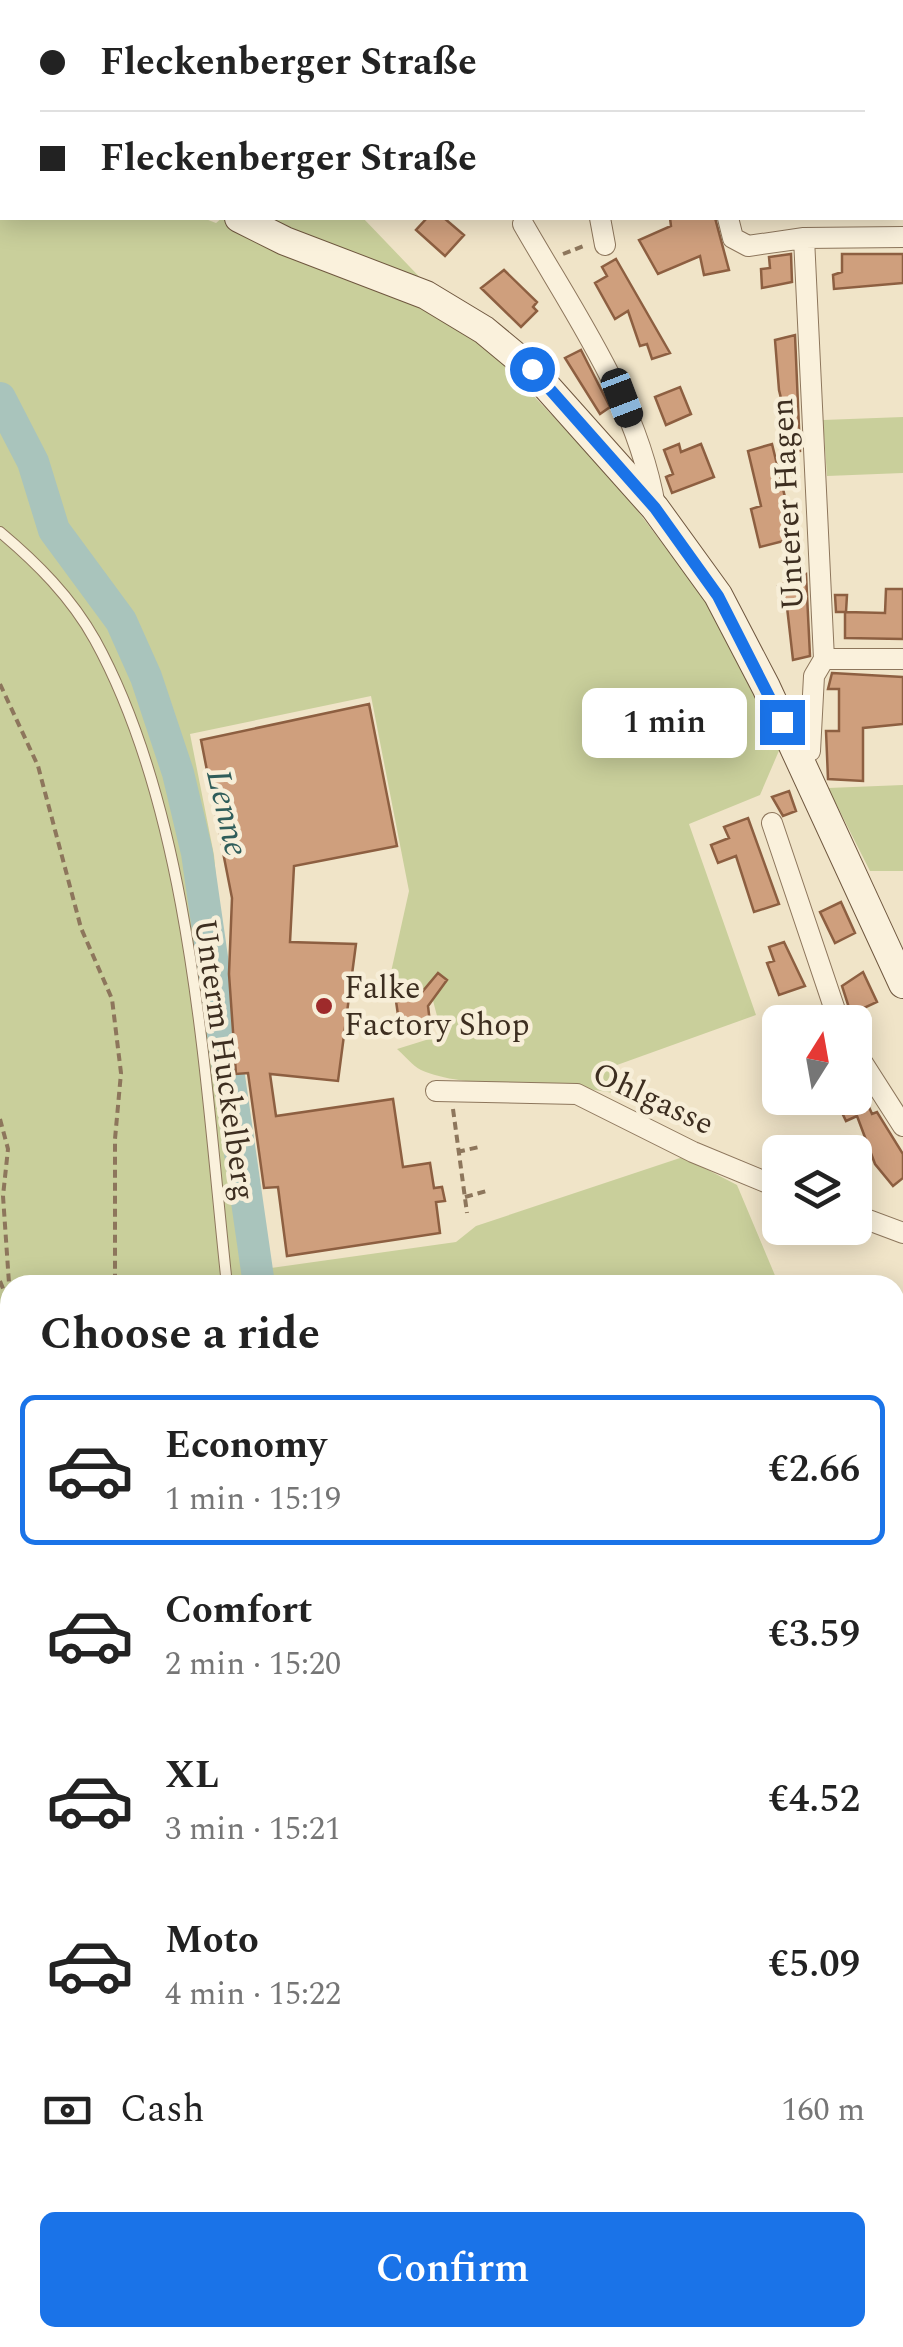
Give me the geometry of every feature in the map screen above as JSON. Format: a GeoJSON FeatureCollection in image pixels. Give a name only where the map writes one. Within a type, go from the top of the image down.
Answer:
{"type":"FeatureCollection","features":[{"type":"Feature","properties":{"kind":"street"},"geometry":{"type":"LineString","coordinates":[[243,220],[286,241],[426,295],[462,315],[532,369],[655,508],[718,596],[903,984]]}},
{"type":"Feature","properties":{"kind":"street"},"geometry":{"type":"LineString","coordinates":[[600,220],[606,245]]}},
{"type":"Feature","properties":{"kind":"street"},"geometry":{"type":"LineString","coordinates":[[728,220],[733,238],[741,245],[804,238],[903,237]]}},
{"type":"Feature","properties":{"kind":"street"},"geometry":{"type":"LineString","coordinates":[[523,224],[622,398],[646,467],[655,508]]}},
{"type":"Feature","properties":{"kind":"street","name":"Unterer Hagen"},"geometry":{"type":"LineString","coordinates":[[798,757],[810,751],[814,676],[824,659],[804,238]]}},
{"type":"Feature","properties":{"kind":"street"},"geometry":{"type":"LineString","coordinates":[[824,659],[903,658]]}},
{"type":"Feature","properties":{"kind":"street"},"geometry":{"type":"LineString","coordinates":[[772,824],[833,1005]]}},
{"type":"Feature","properties":{"kind":"street"},"geometry":{"type":"LineString","coordinates":[[872,1078],[903,1126]]}},
{"type":"Feature","properties":{"kind":"street","name":"Ohlgasse"},"geometry":{"type":"LineString","coordinates":[[443,1091],[577,1094],[694,1152],[762,1180]]}},
{"type":"Feature","properties":{"kind":"street"},"geometry":{"type":"LineString","coordinates":[[872,1222],[903,1234]]}},
{"type":"Feature","properties":{"kind":"lane","name":"Unterm Huckelberg"},"geometry":{"type":"LineString","coordinates":[[0,532],[52,580],[86,626],[114,678],[143,752],[170,857],[188,963],[227,1275]]}},
{"type":"Feature","properties":{"kind":"path"},"geometry":{"type":"LineString","coordinates":[[545,263],[580,245],[606,245]]}},
{"type":"Feature","properties":{"kind":"path"},"geometry":{"type":"LineString","coordinates":[[0,684],[38,766],[81,928],[112,999],[120,1073],[115,1139],[116,1275]]}},
{"type":"Feature","properties":{"kind":"path"},"geometry":{"type":"LineString","coordinates":[[443,1091],[458,1152],[466,1213]]}},
{"type":"Feature","properties":{"kind":"path"},"geometry":{"type":"LineString","coordinates":[[0,1120],[8,1148],[3,1196],[8,1275]]}},
{"type":"Feature","properties":{"kind":"path"},"geometry":{"type":"LineString","coordinates":[[458,1152],[479,1147]]}},
{"type":"Feature","properties":{"kind":"path"},"geometry":{"type":"LineString","coordinates":[[465,1197],[490,1190]]}},
{"type":"Feature","properties":{"kind":"green space"},"geometry":{"type":"Polygon","coordinates":[[[0,220],[365,220],[615,481],[703,597],[781,746],[760,795],[689,824],[756,1015],[617,1065],[612,1093],[439,1076],[418,1068],[397,1049],[442,1035],[431,993],[387,990],[409,891],[371,696],[190,734],[214,855],[234,1076],[264,1269],[456,1242],[476,1226],[683,1157],[737,1185],[775,1275],[0,1275],[0,220]]]}},
{"type":"Feature","properties":{"kind":"green space"},"geometry":{"type":"Polygon","coordinates":[[[903,417],[903,473],[827,476],[823,420],[903,417]]]}},
{"type":"Feature","properties":{"kind":"green space"},"geometry":{"type":"Polygon","coordinates":[[[903,785],[903,871],[870,871],[828,788],[903,785]]]}},
{"type":"Feature","properties":{"kind":"building"},"geometry":{"type":"Polygon","coordinates":[[[425,220],[446,220],[464,235],[445,256],[416,230],[425,220]]]}},
{"type":"Feature","properties":{"kind":"building"},"geometry":{"type":"Polygon","coordinates":[[[670,220],[716,220],[729,270],[704,275],[700,256],[658,274],[639,240],[671,226],[670,220]]]}},
{"type":"Feature","properties":{"kind":"building"},"geometry":{"type":"Polygon","coordinates":[[[791,254],[792,282],[762,288],[761,269],[770,268],[769,257],[791,254]]]}},
{"type":"Feature","properties":{"kind":"building"},"geometry":{"type":"Polygon","coordinates":[[[842,254],[903,254],[903,283],[834,289],[833,275],[842,272],[842,254]]]}},
{"type":"Feature","properties":{"kind":"building"},"geometry":{"type":"Polygon","coordinates":[[[616,259],[670,353],[652,359],[647,344],[640,346],[628,311],[615,319],[595,283],[607,276],[602,267],[616,259]]]}},
{"type":"Feature","properties":{"kind":"building"},"geometry":{"type":"Polygon","coordinates":[[[504,270],[537,302],[533,307],[537,311],[521,327],[481,288],[504,270]]]}},
{"type":"Feature","properties":{"kind":"building"},"geometry":{"type":"Polygon","coordinates":[[[795,335],[800,451],[794,452],[779,390],[775,340],[795,335]]]}},
{"type":"Feature","properties":{"kind":"building"},"geometry":{"type":"Polygon","coordinates":[[[581,350],[610,407],[600,414],[565,358],[581,350]]]}},
{"type":"Feature","properties":{"kind":"building"},"geometry":{"type":"Polygon","coordinates":[[[680,387],[691,414],[666,425],[655,397],[680,387]]]}},
{"type":"Feature","properties":{"kind":"building"},"geometry":{"type":"Polygon","coordinates":[[[679,444],[681,452],[701,444],[714,477],[672,493],[666,477],[673,474],[664,450],[679,444]]]}},
{"type":"Feature","properties":{"kind":"building"},"geometry":{"type":"Polygon","coordinates":[[[772,444],[795,538],[760,547],[751,509],[761,506],[748,451],[772,444]]]}},
{"type":"Feature","properties":{"kind":"building"},"geometry":{"type":"Polygon","coordinates":[[[806,574],[810,656],[793,660],[787,607],[778,586],[806,574]]]}},
{"type":"Feature","properties":{"kind":"building"},"geometry":{"type":"Polygon","coordinates":[[[886,589],[903,589],[903,639],[845,638],[845,612],[836,612],[835,595],[847,595],[846,612],[885,613],[886,589]]]}},
{"type":"Feature","properties":{"kind":"building"},"geometry":{"type":"Polygon","coordinates":[[[832,673],[903,677],[903,724],[863,728],[863,781],[828,779],[826,731],[839,731],[839,689],[828,689],[832,673]]]}},
{"type":"Feature","properties":{"kind":"building"},"geometry":{"type":"Polygon","coordinates":[[[369,704],[397,846],[294,866],[290,942],[356,944],[338,1081],[270,1074],[276,1116],[393,1099],[403,1167],[430,1163],[434,1188],[442,1187],[445,1201],[436,1202],[440,1233],[287,1256],[278,1187],[264,1188],[248,1073],[236,1074],[229,974],[232,898],[201,740],[369,704]]]}},
{"type":"Feature","properties":{"kind":"building"},"geometry":{"type":"Polygon","coordinates":[[[789,791],[796,811],[783,816],[772,797],[789,791]]]}},
{"type":"Feature","properties":{"kind":"building"},"geometry":{"type":"Polygon","coordinates":[[[748,818],[779,904],[754,912],[736,856],[718,863],[711,845],[729,838],[724,827],[748,818]]]}},
{"type":"Feature","properties":{"kind":"building"},"geometry":{"type":"Polygon","coordinates":[[[841,902],[855,933],[835,943],[820,912],[841,902]]]}},
{"type":"Feature","properties":{"kind":"building"},"geometry":{"type":"Polygon","coordinates":[[[784,942],[805,986],[779,995],[767,963],[774,961],[769,947],[784,942]]]}},
{"type":"Feature","properties":{"kind":"building"},"geometry":{"type":"Polygon","coordinates":[[[863,972],[877,1002],[848,1005],[842,986],[863,972]]]}},
{"type":"Feature","properties":{"kind":"building"},"geometry":{"type":"Polygon","coordinates":[[[438,973],[447,980],[428,1006],[431,1031],[401,1036],[396,1001],[417,998],[438,973]]]}},
{"type":"Feature","properties":{"kind":"building"},"geometry":{"type":"Polygon","coordinates":[[[877,1112],[903,1154],[903,1178],[893,1186],[875,1164],[872,1135],[864,1135],[857,1116],[846,1121],[843,1115],[877,1112]]]}},
{"type":"Feature","properties":{"kind":"waterway","name":"Lenne"},"geometry":{"type":"LineString","coordinates":[[0,398],[33,462],[54,530],[121,621],[146,677],[178,773],[197,853],[258,1275]]}},
{"type":"Feature","properties":{"kind":"place","name":"Falke Factory Shop"},"geometry":{"type":"Point","coordinates":[324,1006]}},
{"type":"Feature","properties":{"kind":"route"},"geometry":{"type":"LineString","coordinates":[[532,369],[655,508],[718,596],[782,722]]}}]}
